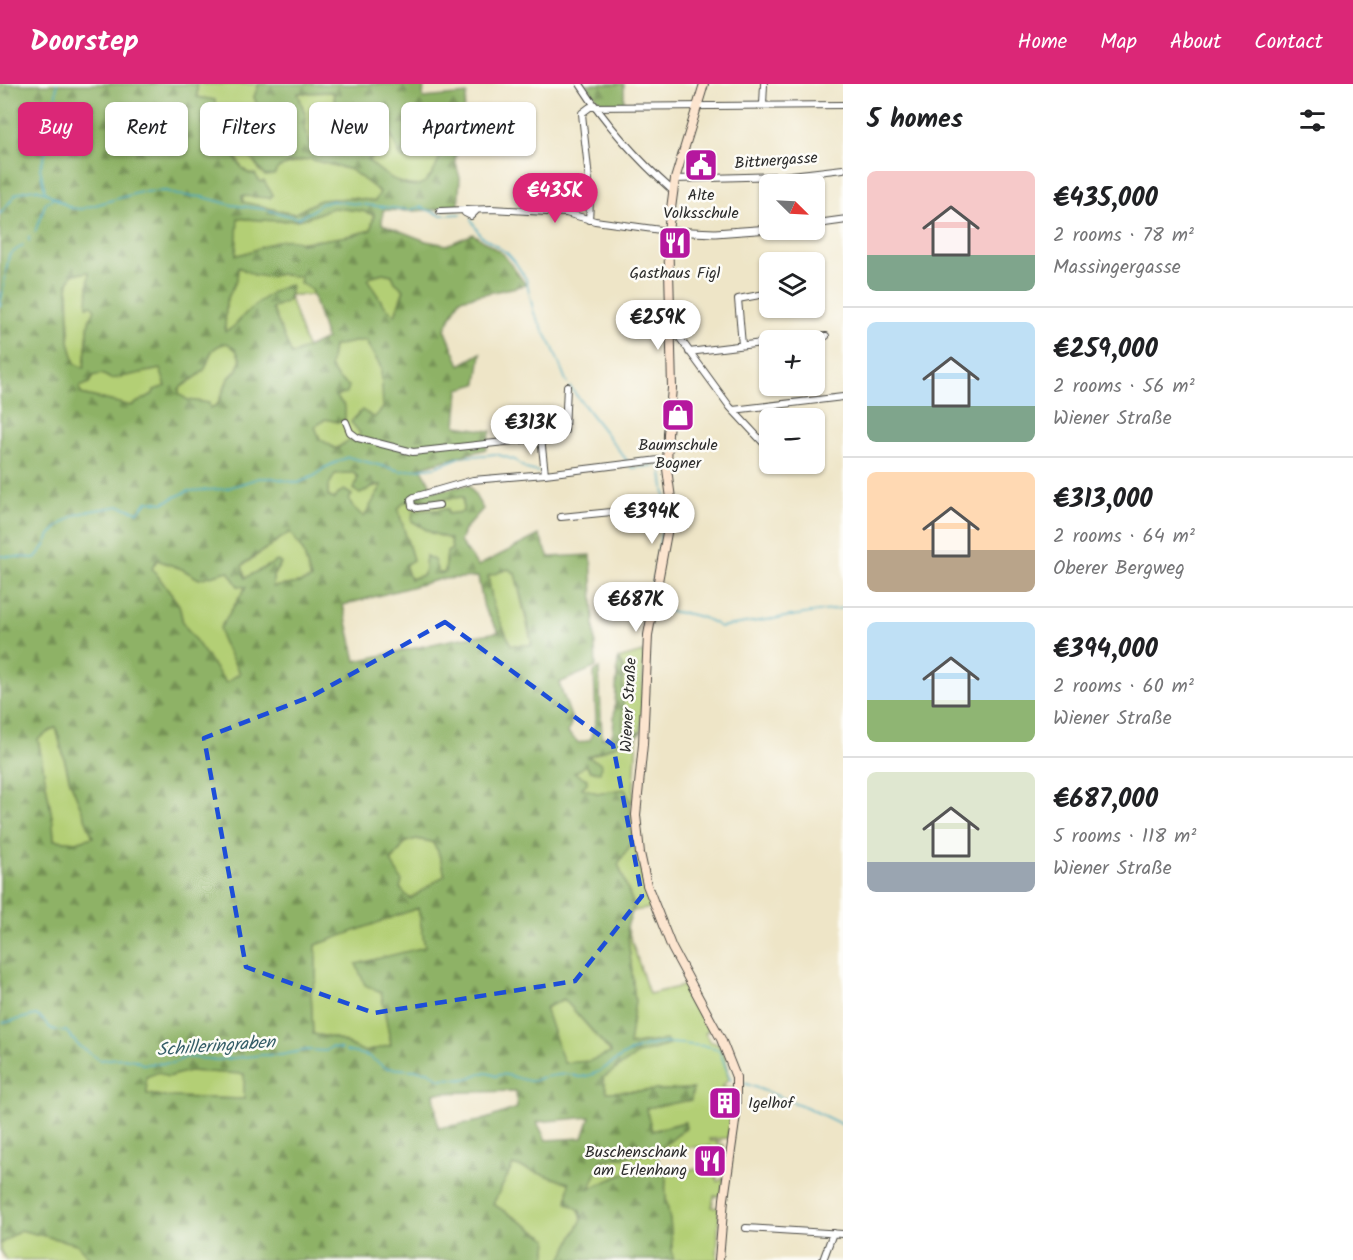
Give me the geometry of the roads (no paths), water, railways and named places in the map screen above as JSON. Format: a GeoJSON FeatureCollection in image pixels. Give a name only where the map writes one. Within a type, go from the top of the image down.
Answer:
{"type":"FeatureCollection","features":[{"type":"Feature","properties":{"kind":"main road"},"geometry":{"type":"LineString","coordinates":[[698,84],[698,105]]}},
{"type":"Feature","properties":{"kind":"main road","name":"Wiener Straße"},"geometry":{"type":"LineString","coordinates":[[704,84],[675,179],[668,231],[672,388],[667,459],[668,506],[647,648],[643,744],[636,809],[646,885],[672,948],[728,1053],[736,1077],[734,1140],[724,1199],[719,1260]]}},
{"type":"Feature","properties":{"kind":"street"},"geometry":{"type":"LineString","coordinates":[[580,84],[651,171],[673,191]]}},
{"type":"Feature","properties":{"kind":"street"},"geometry":{"type":"LineString","coordinates":[[763,105],[764,84]]}},
{"type":"Feature","properties":{"kind":"street"},"geometry":{"type":"LineString","coordinates":[[589,220],[590,185],[582,113],[590,107],[843,105]]}},
{"type":"Feature","properties":{"kind":"street","name":"Bittnergasse"},"geometry":{"type":"LineString","coordinates":[[675,179],[783,176],[843,170]]}},
{"type":"Feature","properties":{"kind":"street"},"geometry":{"type":"LineString","coordinates":[[440,211],[566,213],[589,220],[668,231],[715,233],[759,230]]}},
{"type":"Feature","properties":{"kind":"street"},"geometry":{"type":"LineString","coordinates":[[825,222],[843,219]]}},
{"type":"Feature","properties":{"kind":"street"},"geometry":{"type":"LineString","coordinates":[[742,345],[738,299],[759,295]]}},
{"type":"Feature","properties":{"kind":"street"},"geometry":{"type":"LineString","coordinates":[[670,325],[733,410],[759,438]]}},
{"type":"Feature","properties":{"kind":"street"},"geometry":{"type":"LineString","coordinates":[[690,352],[759,343]]}},
{"type":"Feature","properties":{"kind":"street"},"geometry":{"type":"LineString","coordinates":[[346,422],[350,432],[358,438],[413,452],[541,438],[561,434],[565,430],[567,386]]}},
{"type":"Feature","properties":{"kind":"street"},"geometry":{"type":"LineString","coordinates":[[733,410],[843,397]]}},
{"type":"Feature","properties":{"kind":"street"},"geometry":{"type":"LineString","coordinates":[[541,438],[545,472]]}},
{"type":"Feature","properties":{"kind":"street"},"geometry":{"type":"LineString","coordinates":[[439,505],[417,508],[412,506],[411,499],[414,496],[473,480],[667,459]]}},
{"type":"Feature","properties":{"kind":"street"},"geometry":{"type":"LineString","coordinates":[[561,517],[668,506]]}},
{"type":"Feature","properties":{"kind":"street"},"geometry":{"type":"LineString","coordinates":[[746,1228],[843,1234]]}},
{"type":"Feature","properties":{"kind":"street"},"geometry":{"type":"LineString","coordinates":[[823,1260],[833,1233]]}},
{"type":"Feature","properties":{"kind":"waterway"},"geometry":{"type":"LineString","coordinates":[[45,191],[40,168],[52,135],[57,84]]}},
{"type":"Feature","properties":{"kind":"waterway"},"geometry":{"type":"LineString","coordinates":[[0,214],[16,194],[36,189],[71,208],[81,209],[141,192],[166,191],[177,195],[203,197],[232,205],[263,209],[298,218],[320,204],[332,201],[410,210],[420,207],[441,215],[462,214]]}},
{"type":"Feature","properties":{"kind":"waterway"},"geometry":{"type":"LineString","coordinates":[[35,232],[46,202],[54,198]]}},
{"type":"Feature","properties":{"kind":"waterway"},"geometry":{"type":"LineString","coordinates":[[471,219],[480,235],[507,253],[526,279],[534,313],[553,348],[567,383]]}},
{"type":"Feature","properties":{"kind":"waterway"},"geometry":{"type":"LineString","coordinates":[[29,236],[29,241]]}},
{"type":"Feature","properties":{"kind":"waterway"},"geometry":{"type":"LineString","coordinates":[[0,306],[9,255],[23,245]]}},
{"type":"Feature","properties":{"kind":"waterway"},"geometry":{"type":"LineString","coordinates":[[570,387],[628,462]]}},
{"type":"Feature","properties":{"kind":"waterway"},"geometry":{"type":"LineString","coordinates":[[0,556],[35,558],[45,546],[50,535],[75,515],[120,506],[138,512],[148,501],[163,503],[188,491],[225,489],[259,478],[298,483],[348,457],[401,471],[435,467],[461,457],[496,454],[515,460],[526,469],[538,472]]}},
{"type":"Feature","properties":{"kind":"waterway"},"geometry":{"type":"LineString","coordinates":[[631,466],[632,468],[661,465],[666,503]]}},
{"type":"Feature","properties":{"kind":"waterway"},"geometry":{"type":"LineString","coordinates":[[651,610],[648,610],[666,508]]}},
{"type":"Feature","properties":{"kind":"waterway"},"geometry":{"type":"LineString","coordinates":[[655,610],[697,616],[720,627],[843,608]]}},
{"type":"Feature","properties":{"kind":"waterway","name":"Schilleringraben"},"geometry":{"type":"LineString","coordinates":[[3,1023],[36,1015],[54,1030],[66,1031],[79,1046],[100,1060],[133,1059],[142,1064],[173,1063],[186,1057],[217,1060],[281,1055],[307,1050],[326,1051],[331,1047],[341,1049]]}},
{"type":"Feature","properties":{"kind":"waterway","name":"Schilleringraben"},"geometry":{"type":"LineString","coordinates":[[346,1051],[368,1056],[386,1068],[428,1071],[440,1079],[469,1078],[485,1073],[496,1076],[509,1075],[535,1081],[565,1074],[586,1076],[637,1049],[655,1045],[709,1046],[719,1050],[731,1081]]}},
{"type":"Feature","properties":{"kind":"waterway","name":"Schilleringraben"},"geometry":{"type":"LineString","coordinates":[[739,1081],[806,1107],[843,1125]]}},
{"type":"Feature","properties":{"kind":"place","name":"Alte Volksschule"},"geometry":{"type":"Point","coordinates":[701,165]}},
{"type":"Feature","properties":{"kind":"place","name":"Gasthaus Figl"},"geometry":{"type":"Point","coordinates":[675,243]}},
{"type":"Feature","properties":{"kind":"place","name":"Baumschule Bogner"},"geometry":{"type":"Point","coordinates":[678,415]}},
{"type":"Feature","properties":{"kind":"place","name":"Igelhof"},"geometry":{"type":"Point","coordinates":[725,1103]}},
{"type":"Feature","properties":{"kind":"place","name":"Buschenschank am Erlenhang"},"geometry":{"type":"Point","coordinates":[710,1161]}}]}
